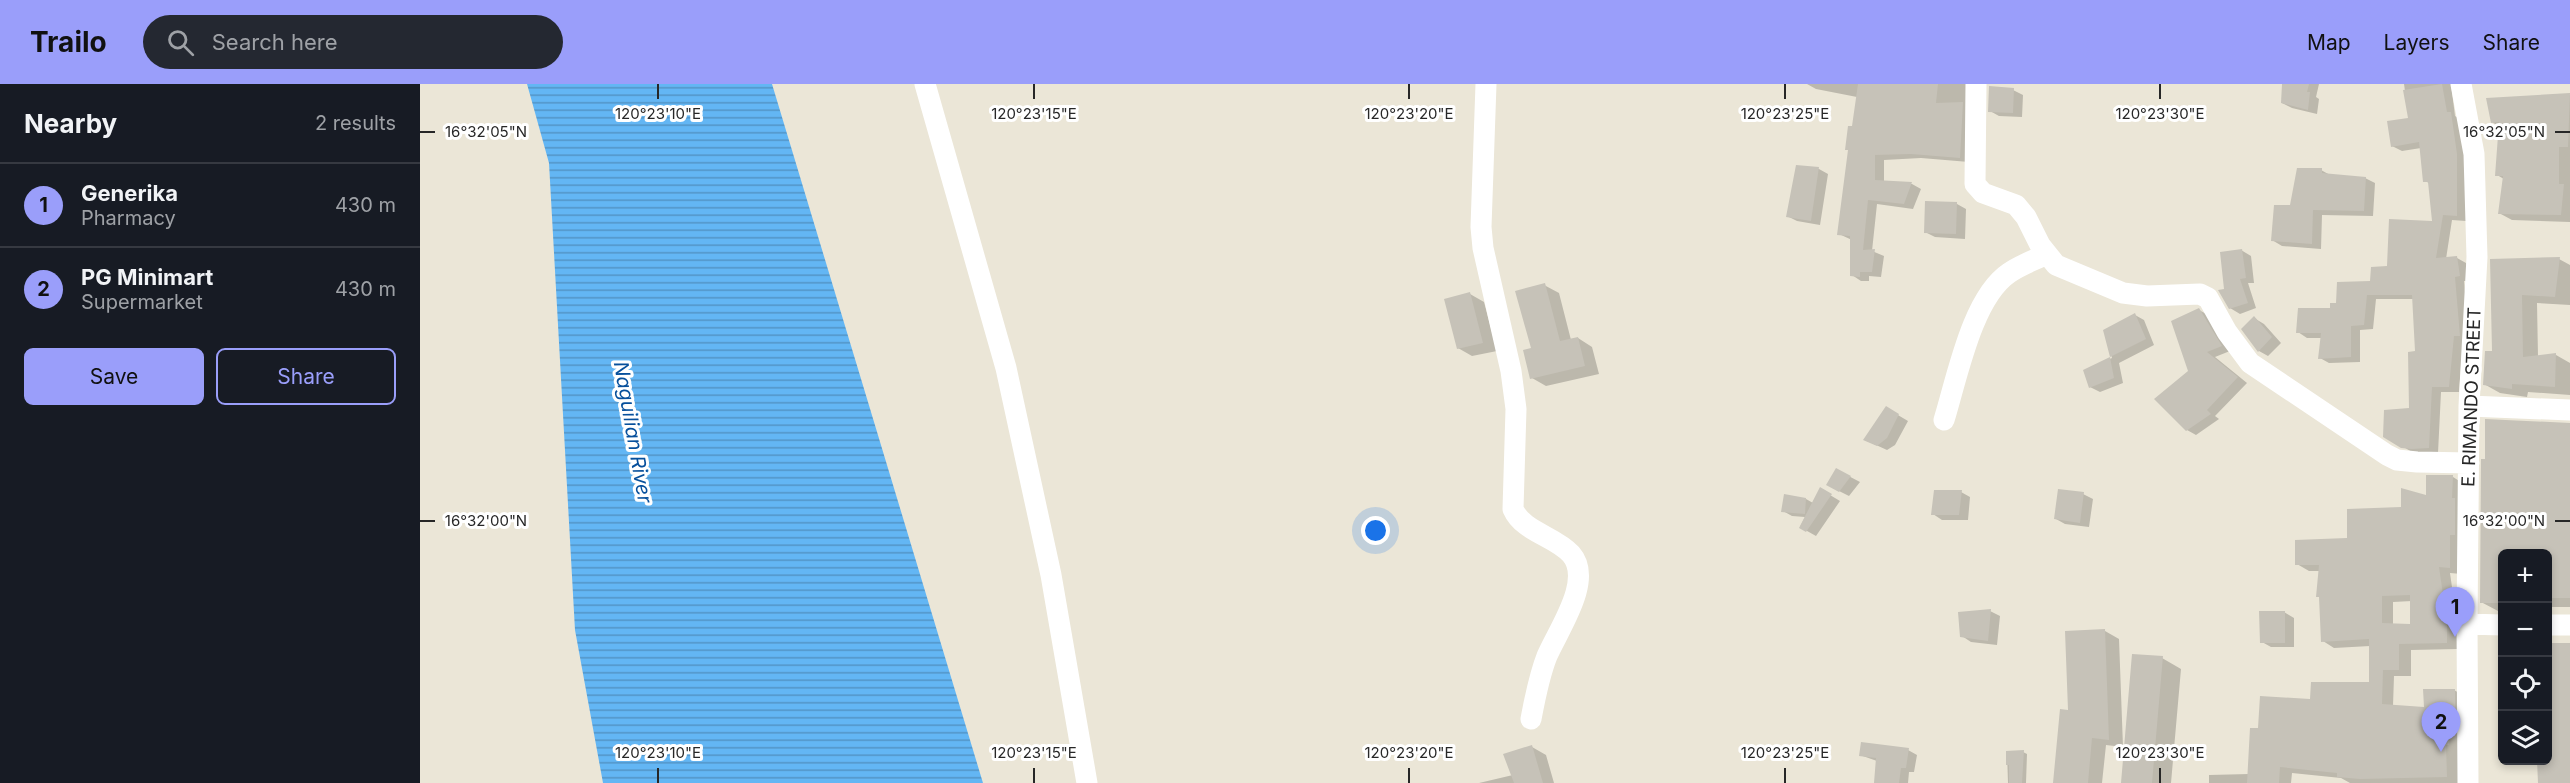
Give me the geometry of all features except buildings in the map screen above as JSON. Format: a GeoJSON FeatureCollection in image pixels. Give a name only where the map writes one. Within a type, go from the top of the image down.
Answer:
{"type":"FeatureCollection","features":[{"type":"Feature","properties":{"kind":"street"},"geometry":{"type":"LineString","coordinates":[[925,84],[1006,368],[1051,575],[1088,783]]}},
{"type":"Feature","properties":{"kind":"street"},"geometry":{"type":"LineString","coordinates":[[1486,84],[1481,227],[1483,248],[1514,390],[1516,409],[1513,509],[1521,520],[1571,553],[1577,563],[1578,572],[1577,591],[1546,658],[1531,719]]}},
{"type":"Feature","properties":{"kind":"street"},"geometry":{"type":"LineString","coordinates":[[1976,84],[1975,184],[1983,193],[2016,206],[2026,217],[2047,255],[2056,265],[2123,293],[2147,296],[2200,294],[2208,298],[2227,332],[2250,363],[2367,443],[2397,460],[2469,463]]}},
{"type":"Feature","properties":{"kind":"street","name":"E. RIMANDO STREET"},"geometry":{"type":"LineString","coordinates":[[2461,84],[2474,154],[2477,257],[2469,406],[2466,624],[2468,783]]}},
{"type":"Feature","properties":{"kind":"street"},"geometry":{"type":"LineString","coordinates":[[1944,420],[1978,313],[1989,291],[2009,272],[2047,255]]}},
{"type":"Feature","properties":{"kind":"street"},"geometry":{"type":"LineString","coordinates":[[2469,406],[2570,410]]}},
{"type":"Feature","properties":{"kind":"street"},"geometry":{"type":"LineString","coordinates":[[2466,624],[2498,625]]}},
{"type":"Feature","properties":{"kind":"street"},"geometry":{"type":"LineString","coordinates":[[2552,625],[2570,625]]}},
{"type":"Feature","properties":{"kind":"water","name":"Naguilian River"},"geometry":{"type":"Polygon","coordinates":[[[527,84],[772,84],[983,783],[603,783],[575,630],[549,163],[527,84]]]}},
{"type":"Feature","properties":{"kind":"place","name":"Generika"},"geometry":{"type":"Point","coordinates":[2455,637]}},
{"type":"Feature","properties":{"kind":"place","name":"PG Minimart"},"geometry":{"type":"Point","coordinates":[2441,752]}}]}
